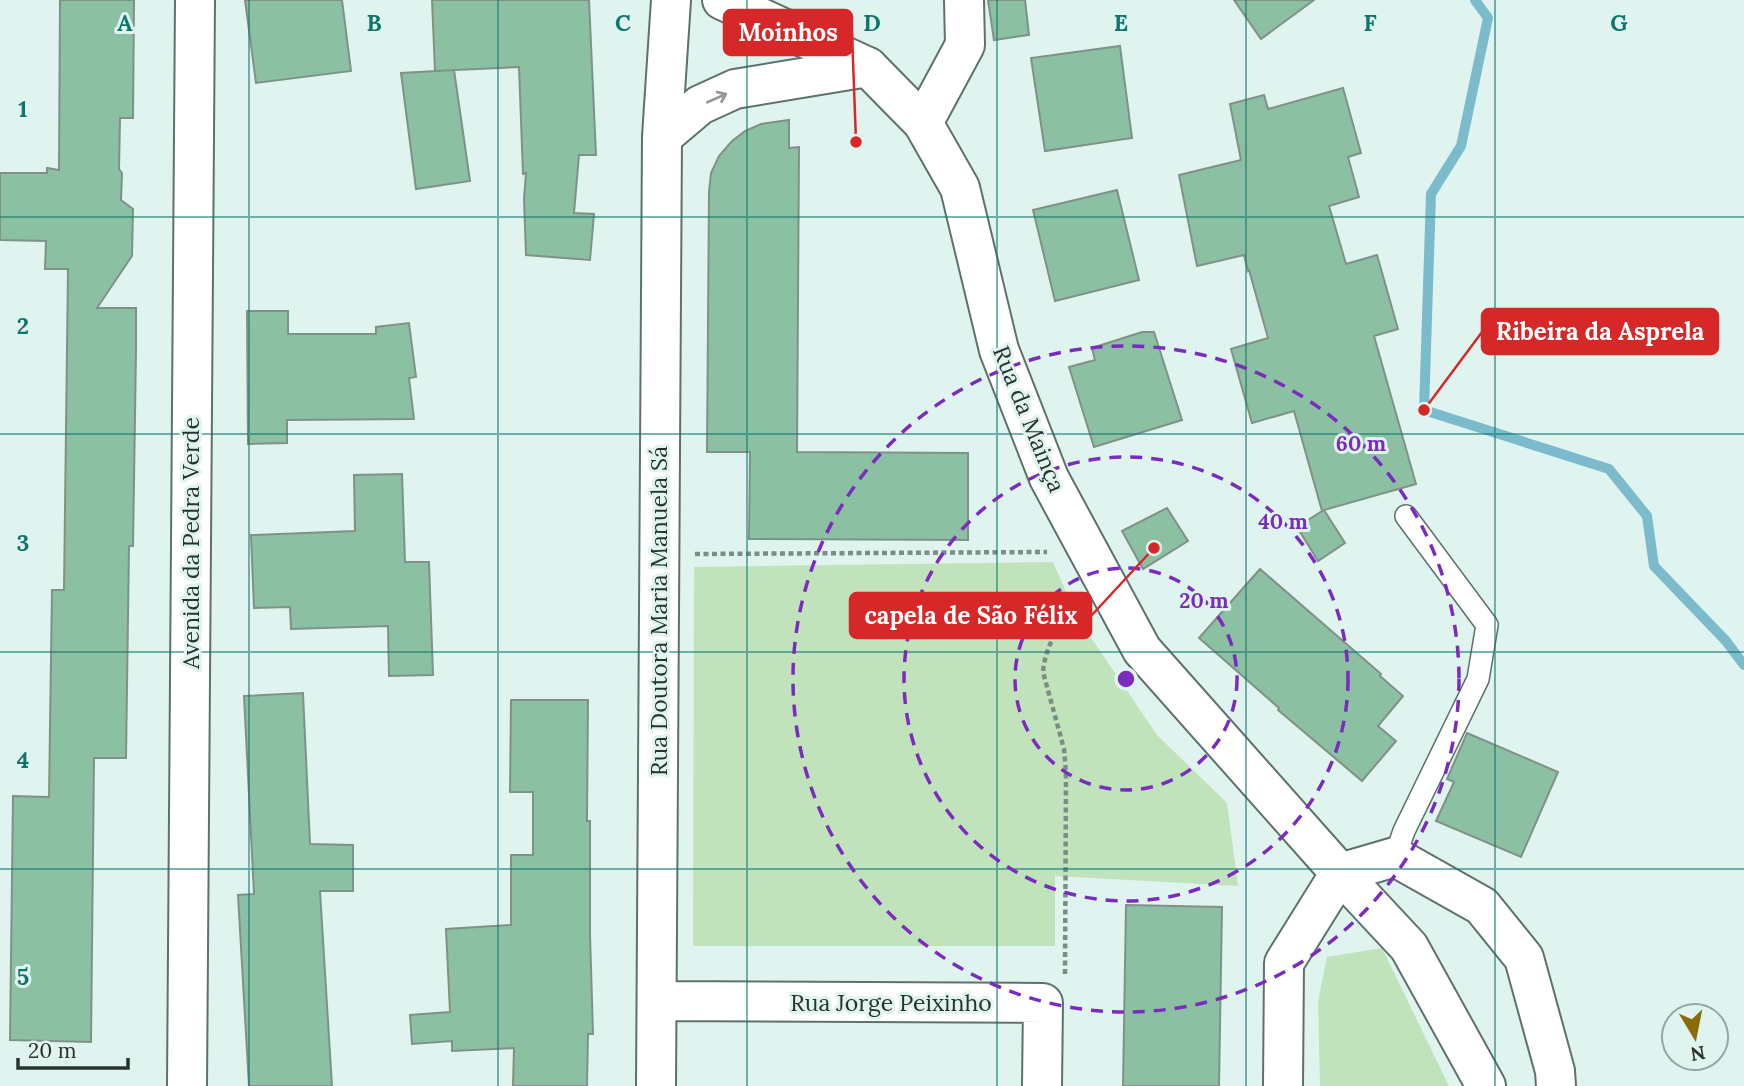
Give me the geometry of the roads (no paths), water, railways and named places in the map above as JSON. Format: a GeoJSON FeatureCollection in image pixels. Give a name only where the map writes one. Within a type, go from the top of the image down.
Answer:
{"type":"FeatureCollection","features":[{"type":"Feature","properties":{"kind":"street","name":"Avenida da Pedra Verde"},"geometry":{"type":"LineString","coordinates":[[187,1086],[195,0]]}},
{"type":"Feature","properties":{"kind":"street","name":"Rua Doutora Maria Manuela Sá"},"geometry":{"type":"LineString","coordinates":[[656,1086],[662,137],[671,0]]}},
{"type":"Feature","properties":{"kind":"street","name":"Rua da Mainça"},"geometry":{"type":"LineString","coordinates":[[722,0],[868,67],[923,123],[960,188],[999,350],[1049,478],[1142,650],[1409,947],[1486,1086]]}},
{"type":"Feature","properties":{"kind":"street"},"geometry":{"type":"LineString","coordinates":[[923,123],[965,45],[964,0]]}},
{"type":"Feature","properties":{"kind":"street"},"geometry":{"type":"LineString","coordinates":[[662,137],[700,105],[736,89],[868,67]]}},
{"type":"Feature","properties":{"kind":"street"},"geometry":{"type":"LineString","coordinates":[[1283,1086],[1284,963],[1340,873],[1395,857],[1482,906],[1524,958],[1555,1071],[1556,1086]]}},
{"type":"Feature","properties":{"kind":"street","name":"Rua Jorge Peixinho"},"geometry":{"type":"LineString","coordinates":[[657,1001],[1043,1003],[1042,1086]]}},
{"type":"Feature","properties":{"kind":"lane"},"geometry":{"type":"LineString","coordinates":[[1395,857],[1404,831],[1478,679],[1487,625],[1406,516]]}},
{"type":"Feature","properties":{"kind":"waterway"},"geometry":{"type":"LineString","coordinates":[[1475,0],[1488,18],[1461,146],[1431,194],[1424,410],[1609,469],[1647,516],[1654,566],[1726,641],[1744,665]]}},
{"type":"Feature","properties":{"kind":"place","name":"Moinhos"},"geometry":{"type":"Point","coordinates":[856,142]}},
{"type":"Feature","properties":{"kind":"place","name":"Ribeira da Asprela"},"geometry":{"type":"Point","coordinates":[1424,410]}},
{"type":"Feature","properties":{"kind":"place","name":"capela de São Félix"},"geometry":{"type":"Point","coordinates":[1154,548]}}]}
